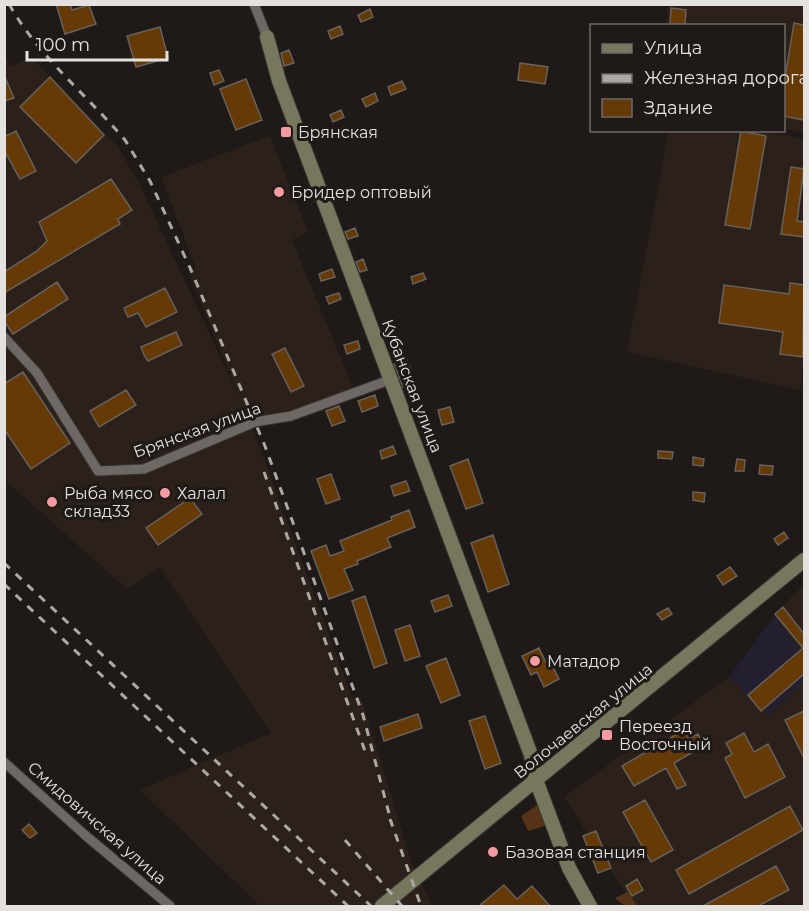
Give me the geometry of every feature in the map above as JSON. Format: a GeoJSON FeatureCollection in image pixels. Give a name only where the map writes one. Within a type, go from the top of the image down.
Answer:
{"type":"FeatureCollection","features":[{"type":"Feature","properties":{"kind":"main road","name":"Кубанская улица"},"geometry":{"type":"LineString","coordinates":[[267,37],[283,91],[531,755],[536,780],[569,868],[590,906]]}},
{"type":"Feature","properties":{"kind":"main road","name":"Волочаевская улица"},"geometry":{"type":"LineString","coordinates":[[382,906],[804,560]]}},
{"type":"Feature","properties":{"kind":"street","name":"Кубанская улица"},"geometry":{"type":"LineString","coordinates":[[254,4],[267,37]]}},
{"type":"Feature","properties":{"kind":"street","name":"Брянская улица"},"geometry":{"type":"LineString","coordinates":[[4,337],[37,373],[98,471],[144,469],[255,422],[291,416],[392,379]]}},
{"type":"Feature","properties":{"kind":"street","name":"Смидовичская улица"},"geometry":{"type":"LineString","coordinates":[[7,768],[170,906]]}},
{"type":"Feature","properties":{"kind":"shaded area"},"geometry":{"type":"Polygon","coordinates":[[[668,5],[804,5],[804,133],[785,129],[785,24],[666,24],[668,5]]]}},
{"type":"Feature","properties":{"kind":"shaded area"},"geometry":{"type":"Polygon","coordinates":[[[4,53],[11,66],[32,58],[118,147],[138,181],[241,401],[188,271],[196,268],[161,177],[270,136],[308,232],[292,240],[353,388],[252,426],[353,700],[361,697],[413,867],[432,906],[260,906],[140,790],[271,733],[160,568],[127,589],[5,480],[4,53]]]}},
{"type":"Feature","properties":{"kind":"shaded area"},"geometry":{"type":"Polygon","coordinates":[[[669,132],[772,132],[804,139],[804,356],[800,390],[627,352],[669,132]]]}},
{"type":"Feature","properties":{"kind":"shaded area"},"geometry":{"type":"Polygon","coordinates":[[[804,584],[804,655],[774,616],[804,584]]]}},
{"type":"Feature","properties":{"kind":"shaded area"},"geometry":{"type":"Polygon","coordinates":[[[774,616],[804,655],[804,681],[769,716],[729,677],[774,616]]]}},
{"type":"Feature","properties":{"kind":"shaded area"},"geometry":{"type":"Polygon","coordinates":[[[729,677],[769,716],[804,681],[804,906],[634,906],[564,797],[729,677]]]}},
{"type":"Feature","properties":{"kind":"shaded area"},"geometry":{"type":"Polygon","coordinates":[[[539,804],[548,825],[528,831],[521,816],[539,804]]]}},
{"type":"Feature","properties":{"kind":"shaded area"},"geometry":{"type":"Polygon","coordinates":[[[628,892],[637,906],[625,906],[615,898],[628,892]]]}},
{"type":"Feature","properties":{"kind":"building"},"geometry":{"type":"Polygon","coordinates":[[[56,4],[70,4],[72,10],[89,5],[96,24],[65,34],[56,4]]]}},
{"type":"Feature","properties":{"kind":"building"},"geometry":{"type":"Polygon","coordinates":[[[671,8],[686,10],[685,24],[670,24],[671,8]]]}},
{"type":"Feature","properties":{"kind":"building"},"geometry":{"type":"Polygon","coordinates":[[[370,9],[373,17],[361,22],[358,15],[370,9]]]}},
{"type":"Feature","properties":{"kind":"building"},"geometry":{"type":"Polygon","coordinates":[[[794,23],[804,25],[804,120],[785,116],[785,78],[794,23]]]}},
{"type":"Feature","properties":{"kind":"building"},"geometry":{"type":"Polygon","coordinates":[[[340,26],[343,34],[331,39],[328,31],[340,26]]]}},
{"type":"Feature","properties":{"kind":"building"},"geometry":{"type":"Polygon","coordinates":[[[160,27],[168,58],[136,67],[127,36],[160,27]]]}},
{"type":"Feature","properties":{"kind":"building"},"geometry":{"type":"Polygon","coordinates":[[[289,50],[294,63],[284,66],[281,53],[289,50]]]}},
{"type":"Feature","properties":{"kind":"building"},"geometry":{"type":"Polygon","coordinates":[[[520,63],[548,67],[545,84],[518,80],[520,63]]]}},
{"type":"Feature","properties":{"kind":"building"},"geometry":{"type":"Polygon","coordinates":[[[219,70],[224,81],[214,85],[210,73],[219,70]]]}},
{"type":"Feature","properties":{"kind":"building"},"geometry":{"type":"Polygon","coordinates":[[[4,75],[14,98],[4,101],[4,75]]]}},
{"type":"Feature","properties":{"kind":"building"},"geometry":{"type":"Polygon","coordinates":[[[50,77],[104,135],[76,163],[20,107],[50,77]]]}},
{"type":"Feature","properties":{"kind":"building"},"geometry":{"type":"Polygon","coordinates":[[[246,79],[262,120],[236,130],[220,89],[246,79]]]}},
{"type":"Feature","properties":{"kind":"building"},"geometry":{"type":"Polygon","coordinates":[[[402,81],[406,89],[391,95],[388,87],[402,81]]]}},
{"type":"Feature","properties":{"kind":"building"},"geometry":{"type":"Polygon","coordinates":[[[375,93],[378,101],[366,107],[362,99],[375,93]]]}},
{"type":"Feature","properties":{"kind":"building"},"geometry":{"type":"Polygon","coordinates":[[[341,110],[344,117],[333,122],[330,115],[341,110]]]}},
{"type":"Feature","properties":{"kind":"building"},"geometry":{"type":"Polygon","coordinates":[[[16,131],[36,171],[20,179],[4,150],[4,137],[16,131]]]}},
{"type":"Feature","properties":{"kind":"building"},"geometry":{"type":"Polygon","coordinates":[[[741,132],[766,136],[750,229],[725,225],[741,132]]]}},
{"type":"Feature","properties":{"kind":"building"},"geometry":{"type":"Polygon","coordinates":[[[791,167],[804,169],[797,221],[804,222],[804,237],[781,234],[791,167]]]}},
{"type":"Feature","properties":{"kind":"building"},"geometry":{"type":"Polygon","coordinates":[[[111,179],[132,210],[118,219],[120,224],[4,293],[4,272],[37,251],[47,241],[39,222],[111,179]]]}},
{"type":"Feature","properties":{"kind":"building"},"geometry":{"type":"Polygon","coordinates":[[[355,228],[358,236],[348,239],[345,232],[355,228]]]}},
{"type":"Feature","properties":{"kind":"building"},"geometry":{"type":"Polygon","coordinates":[[[363,259],[367,270],[360,272],[356,262],[363,259]]]}},
{"type":"Feature","properties":{"kind":"building"},"geometry":{"type":"Polygon","coordinates":[[[332,269],[335,277],[321,281],[319,274],[332,269]]]}},
{"type":"Feature","properties":{"kind":"building"},"geometry":{"type":"Polygon","coordinates":[[[423,273],[426,279],[413,284],[411,277],[423,273]]]}},
{"type":"Feature","properties":{"kind":"building"},"geometry":{"type":"Polygon","coordinates":[[[57,282],[68,299],[13,334],[4,321],[4,317],[57,282]]]}},
{"type":"Feature","properties":{"kind":"building"},"geometry":{"type":"Polygon","coordinates":[[[790,283],[804,285],[803,357],[780,354],[783,332],[719,323],[724,285],[789,294],[790,283]]]}},
{"type":"Feature","properties":{"kind":"building"},"geometry":{"type":"Polygon","coordinates":[[[165,288],[177,312],[146,327],[138,313],[128,317],[124,308],[165,288]]]}},
{"type":"Feature","properties":{"kind":"building"},"geometry":{"type":"Polygon","coordinates":[[[339,293],[341,299],[329,304],[326,297],[339,293]]]}},
{"type":"Feature","properties":{"kind":"building"},"geometry":{"type":"Polygon","coordinates":[[[176,332],[182,345],[148,361],[141,347],[176,332]]]}},
{"type":"Feature","properties":{"kind":"building"},"geometry":{"type":"Polygon","coordinates":[[[358,341],[360,349],[347,354],[344,345],[358,341]]]}},
{"type":"Feature","properties":{"kind":"building"},"geometry":{"type":"Polygon","coordinates":[[[285,348],[304,386],[291,392],[272,354],[285,348]]]}},
{"type":"Feature","properties":{"kind":"building"},"geometry":{"type":"Polygon","coordinates":[[[407,360],[411,369],[407,370],[412,384],[403,387],[394,364],[407,360]]]}},
{"type":"Feature","properties":{"kind":"building"},"geometry":{"type":"Polygon","coordinates":[[[23,372],[70,443],[31,469],[4,429],[4,384],[23,372]]]}},
{"type":"Feature","properties":{"kind":"building"},"geometry":{"type":"Polygon","coordinates":[[[126,390],[136,405],[99,427],[90,411],[126,390]]]}},
{"type":"Feature","properties":{"kind":"building"},"geometry":{"type":"Polygon","coordinates":[[[375,395],[378,406],[362,412],[358,401],[375,395]]]}},
{"type":"Feature","properties":{"kind":"building"},"geometry":{"type":"Polygon","coordinates":[[[339,406],[345,421],[332,426],[326,411],[339,406]]]}},
{"type":"Feature","properties":{"kind":"building"},"geometry":{"type":"Polygon","coordinates":[[[450,407],[454,422],[442,425],[438,410],[450,407]]]}},
{"type":"Feature","properties":{"kind":"building"},"geometry":{"type":"Polygon","coordinates":[[[393,446],[396,454],[382,459],[380,451],[393,446]]]}},
{"type":"Feature","properties":{"kind":"building"},"geometry":{"type":"Polygon","coordinates":[[[658,451],[673,452],[672,459],[658,458],[658,451]]]}},
{"type":"Feature","properties":{"kind":"building"},"geometry":{"type":"Polygon","coordinates":[[[693,457],[704,459],[703,466],[693,465],[693,457]]]}},
{"type":"Feature","properties":{"kind":"building"},"geometry":{"type":"Polygon","coordinates":[[[468,459],[483,503],[466,509],[450,466],[468,459]]]}},
{"type":"Feature","properties":{"kind":"building"},"geometry":{"type":"Polygon","coordinates":[[[737,459],[745,460],[744,471],[735,471],[737,459]]]}},
{"type":"Feature","properties":{"kind":"building"},"geometry":{"type":"Polygon","coordinates":[[[760,465],[773,466],[772,475],[759,474],[760,465]]]}},
{"type":"Feature","properties":{"kind":"building"},"geometry":{"type":"Polygon","coordinates":[[[331,474],[340,499],[326,504],[317,479],[331,474]]]}},
{"type":"Feature","properties":{"kind":"building"},"geometry":{"type":"Polygon","coordinates":[[[406,481],[410,491],[394,496],[391,486],[406,481]]]}},
{"type":"Feature","properties":{"kind":"building"},"geometry":{"type":"Polygon","coordinates":[[[693,492],[705,493],[704,502],[693,500],[693,492]]]}},
{"type":"Feature","properties":{"kind":"building"},"geometry":{"type":"Polygon","coordinates":[[[190,498],[202,514],[158,545],[146,528],[190,498]]]}},
{"type":"Feature","properties":{"kind":"building"},"geometry":{"type":"Polygon","coordinates":[[[409,510],[415,527],[387,538],[391,547],[344,569],[353,590],[329,599],[311,551],[326,545],[330,556],[344,551],[340,541],[392,520],[391,517],[409,510]]]}},
{"type":"Feature","properties":{"kind":"building"},"geometry":{"type":"Polygon","coordinates":[[[784,532],[788,538],[778,545],[774,539],[784,532]]]}},
{"type":"Feature","properties":{"kind":"building"},"geometry":{"type":"Polygon","coordinates":[[[493,535],[509,584],[488,592],[471,543],[493,535]]]}},
{"type":"Feature","properties":{"kind":"building"},"geometry":{"type":"Polygon","coordinates":[[[730,567],[737,576],[723,585],[717,576],[730,567]]]}},
{"type":"Feature","properties":{"kind":"building"},"geometry":{"type":"Polygon","coordinates":[[[448,595],[452,606],[435,612],[431,601],[448,595]]]}},
{"type":"Feature","properties":{"kind":"building"},"geometry":{"type":"Polygon","coordinates":[[[365,596],[387,663],[374,668],[352,601],[365,596]]]}},
{"type":"Feature","properties":{"kind":"building"},"geometry":{"type":"Polygon","coordinates":[[[783,607],[804,634],[804,674],[761,711],[748,695],[803,648],[775,614],[783,607]]]}},
{"type":"Feature","properties":{"kind":"building"},"geometry":{"type":"Polygon","coordinates":[[[668,608],[672,614],[662,620],[657,614],[668,608]]]}},
{"type":"Feature","properties":{"kind":"building"},"geometry":{"type":"Polygon","coordinates":[[[410,625],[420,656],[405,661],[395,630],[410,625]]]}},
{"type":"Feature","properties":{"kind":"building"},"geometry":{"type":"Polygon","coordinates":[[[539,648],[548,667],[552,665],[559,679],[544,687],[537,672],[531,675],[522,656],[539,648]]]}},
{"type":"Feature","properties":{"kind":"building"},"geometry":{"type":"Polygon","coordinates":[[[446,658],[460,695],[441,703],[426,666],[446,658]]]}},
{"type":"Feature","properties":{"kind":"building"},"geometry":{"type":"Polygon","coordinates":[[[804,711],[804,758],[785,720],[804,711]]]}},
{"type":"Feature","properties":{"kind":"building"},"geometry":{"type":"Polygon","coordinates":[[[418,714],[422,728],[384,741],[380,727],[418,714]]]}},
{"type":"Feature","properties":{"kind":"building"},"geometry":{"type":"Polygon","coordinates":[[[485,716],[501,763],[485,769],[469,721],[485,716]]]}},
{"type":"Feature","properties":{"kind":"building"},"geometry":{"type":"Polygon","coordinates":[[[684,730],[689,739],[698,734],[705,745],[674,763],[686,785],[677,789],[666,768],[634,786],[622,766],[684,730]]]}},
{"type":"Feature","properties":{"kind":"building"},"geometry":{"type":"Polygon","coordinates":[[[744,733],[754,752],[768,744],[785,777],[745,798],[725,758],[732,754],[726,743],[744,733]]]}},
{"type":"Feature","properties":{"kind":"building"},"geometry":{"type":"Polygon","coordinates":[[[645,800],[673,850],[651,862],[623,812],[645,800]]]}},
{"type":"Feature","properties":{"kind":"building"},"geometry":{"type":"Polygon","coordinates":[[[790,806],[803,830],[689,894],[676,870],[790,806]]]}},
{"type":"Feature","properties":{"kind":"building"},"geometry":{"type":"Polygon","coordinates":[[[29,824],[37,833],[30,838],[22,830],[29,824]]]}},
{"type":"Feature","properties":{"kind":"building"},"geometry":{"type":"Polygon","coordinates":[[[596,831],[611,868],[598,873],[583,836],[596,831]]]}},
{"type":"Feature","properties":{"kind":"building","name":"Базовая станция"},"geometry":{"type":"Polygon","coordinates":[[[492,846],[499,852],[493,858],[487,852],[492,846]]]}},
{"type":"Feature","properties":{"kind":"building"},"geometry":{"type":"Polygon","coordinates":[[[776,866],[789,890],[758,906],[703,906],[776,866]]]}},
{"type":"Feature","properties":{"kind":"building"},"geometry":{"type":"Polygon","coordinates":[[[637,879],[643,890],[632,896],[626,886],[637,879]]]}},
{"type":"Feature","properties":{"kind":"building"},"geometry":{"type":"Polygon","coordinates":[[[504,885],[517,899],[532,886],[550,906],[479,906],[504,885]]]}},
{"type":"Feature","properties":{"kind":"railway"},"geometry":{"type":"LineString","coordinates":[[9,4],[34,41],[125,140],[150,181],[191,270],[265,446],[363,715],[392,825]]}},
{"type":"Feature","properties":{"kind":"railway"},"geometry":{"type":"LineString","coordinates":[[264,472],[365,751]]}},
{"type":"Feature","properties":{"kind":"railway"},"geometry":{"type":"LineString","coordinates":[[4,563],[371,906]]}},
{"type":"Feature","properties":{"kind":"railway"},"geometry":{"type":"LineString","coordinates":[[4,584],[348,906]]}},
{"type":"Feature","properties":{"kind":"railway"},"geometry":{"type":"LineString","coordinates":[[390,819],[421,906]]}},
{"type":"Feature","properties":{"kind":"railway"},"geometry":{"type":"LineString","coordinates":[[345,840],[402,906]]}},
{"type":"Feature","properties":{"kind":"place","name":"Брянская"},"geometry":{"type":"Point","coordinates":[286,132]}},
{"type":"Feature","properties":{"kind":"place","name":"Бридер оптовый"},"geometry":{"type":"Point","coordinates":[279,192]}},
{"type":"Feature","properties":{"kind":"place","name":"Халал"},"geometry":{"type":"Point","coordinates":[165,493]}},
{"type":"Feature","properties":{"kind":"place","name":"Рыба мясо склад33"},"geometry":{"type":"Point","coordinates":[52,502]}},
{"type":"Feature","properties":{"kind":"place","name":"Матадор"},"geometry":{"type":"Point","coordinates":[535,661]}},
{"type":"Feature","properties":{"kind":"place","name":"Переезд Восточный"},"geometry":{"type":"Point","coordinates":[607,735]}},
{"type":"Feature","properties":{"kind":"place","name":"Базовая станция"},"geometry":{"type":"Point","coordinates":[493,852]}}]}
